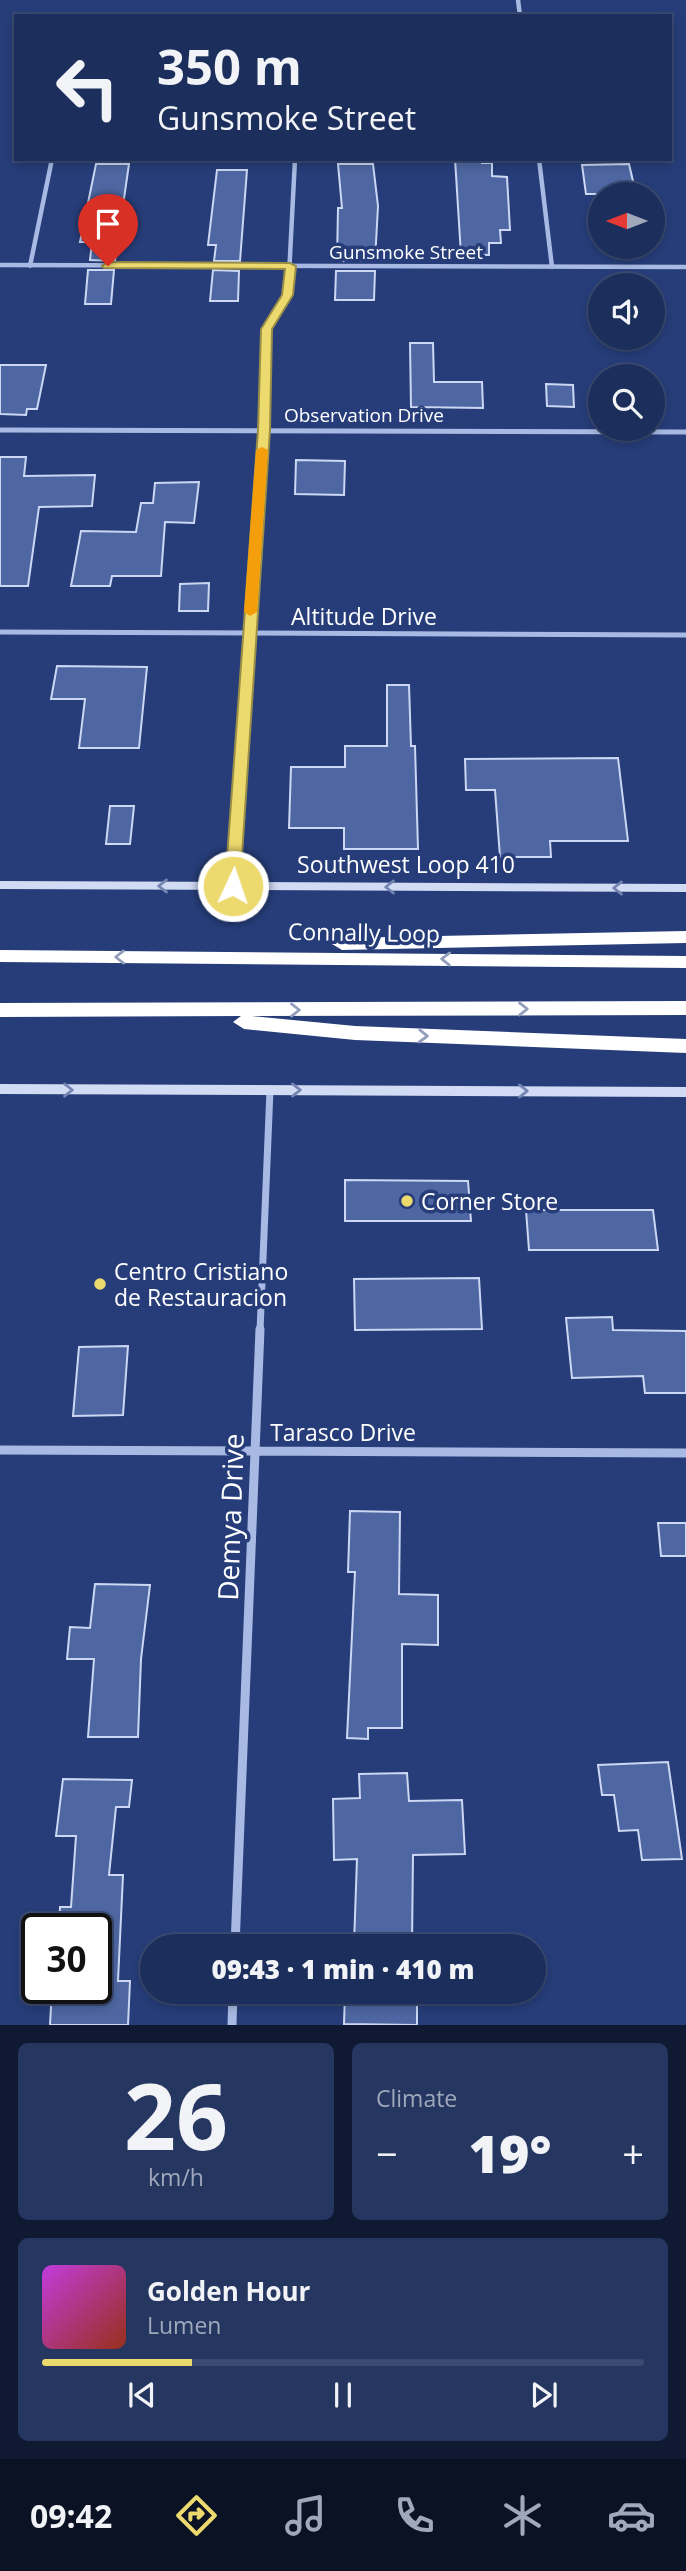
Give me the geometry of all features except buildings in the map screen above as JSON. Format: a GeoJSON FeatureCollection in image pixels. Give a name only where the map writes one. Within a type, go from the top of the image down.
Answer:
{"type":"FeatureCollection","features":[{"type":"Feature","properties":{"kind":"highway"},"geometry":{"type":"LineString","coordinates":[[262,957],[342,944],[686,937]]}},
{"type":"Feature","properties":{"kind":"highway","name":"Connally Loop"},"geometry":{"type":"LineString","coordinates":[[0,956],[686,962]]}},
{"type":"Feature","properties":{"kind":"highway"},"geometry":{"type":"LineString","coordinates":[[0,1010],[686,1008]]}},
{"type":"Feature","properties":{"kind":"highway"},"geometry":{"type":"LineString","coordinates":[[129,1010],[355,1033],[686,1046]]}},
{"type":"Feature","properties":{"kind":"main road","name":"Southwest Loop 410"},"geometry":{"type":"LineString","coordinates":[[0,885],[686,888]]}},
{"type":"Feature","properties":{"kind":"main road"},"geometry":{"type":"LineString","coordinates":[[0,1090],[686,1092]]}},
{"type":"Feature","properties":{"kind":"street"},"geometry":{"type":"LineString","coordinates":[[30,265],[52,161]]}},
{"type":"Feature","properties":{"kind":"street"},"geometry":{"type":"LineString","coordinates":[[233,886],[264,430],[267,329],[288,295],[295,161]]}},
{"type":"Feature","properties":{"kind":"street"},"geometry":{"type":"LineString","coordinates":[[538,161],[552,267]]}},
{"type":"Feature","properties":{"kind":"street","name":"Gunsmoke Street"},"geometry":{"type":"LineString","coordinates":[[0,265],[686,267]]}},
{"type":"Feature","properties":{"kind":"street","name":"Observation Drive"},"geometry":{"type":"LineString","coordinates":[[0,430],[686,432]]}},
{"type":"Feature","properties":{"kind":"street","name":"Altitude Drive"},"geometry":{"type":"LineString","coordinates":[[0,632],[686,635]]}},
{"type":"Feature","properties":{"kind":"street","name":"Demya Drive"},"geometry":{"type":"LineString","coordinates":[[235,1934],[270,1090]]}},
{"type":"Feature","properties":{"kind":"street","name":"Tarasco Drive"},"geometry":{"type":"LineString","coordinates":[[0,1450],[686,1453]]}},
{"type":"Feature","properties":{"kind":"street"},"geometry":{"type":"LineString","coordinates":[[232,2025],[233,2004]]}},
{"type":"Feature","properties":{"kind":"slow traffic"},"geometry":{"type":"LineString","coordinates":[[250,612],[262,450]]}},
{"type":"Feature","properties":{"kind":"place","name":"Corner Store"},"geometry":{"type":"Point","coordinates":[407,1201]}},
{"type":"Feature","properties":{"kind":"place","name":"Centro Cristiano de Restauracion"},"geometry":{"type":"Point","coordinates":[100,1284]}},
{"type":"Feature","properties":{"kind":"route"},"geometry":{"type":"LineString","coordinates":[[108,266],[290,266],[288,295],[270,320],[267,329],[264,430],[233,886]]}}]}
